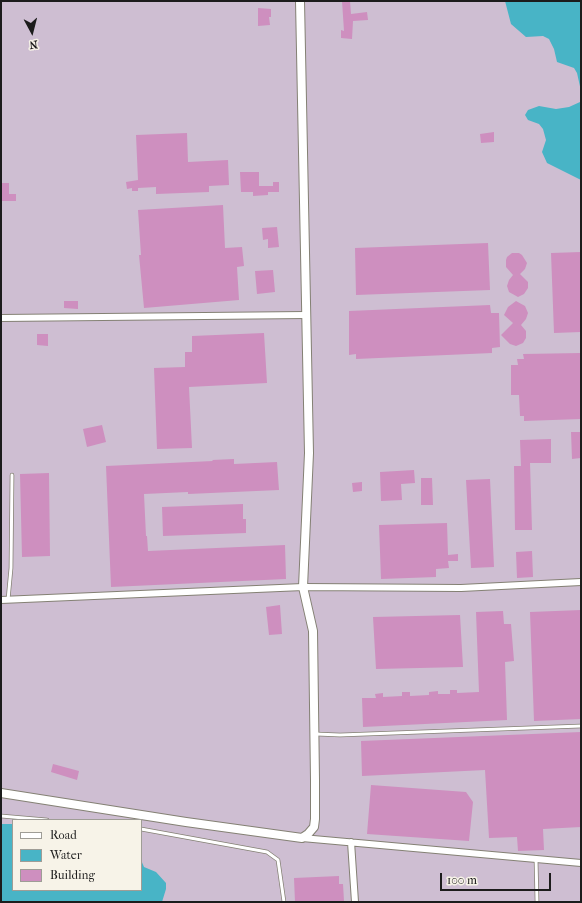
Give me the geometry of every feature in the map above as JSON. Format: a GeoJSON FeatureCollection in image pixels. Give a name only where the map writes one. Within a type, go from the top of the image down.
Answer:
{"type":"FeatureCollection","features":[{"type":"Feature","properties":{"kind":"street"},"geometry":{"type":"LineString","coordinates":[[300,1],[309,453],[303,587],[313,631],[315,819],[314,827],[302,838]]}},
{"type":"Feature","properties":{"kind":"street"},"geometry":{"type":"LineString","coordinates":[[1,318],[306,315]]}},
{"type":"Feature","properties":{"kind":"street"},"geometry":{"type":"LineString","coordinates":[[4,600],[303,587],[461,588],[581,582]]}},
{"type":"Feature","properties":{"kind":"street"},"geometry":{"type":"LineString","coordinates":[[1,793],[171,820],[302,838],[581,863]]}},
{"type":"Feature","properties":{"kind":"street"},"geometry":{"type":"LineString","coordinates":[[351,842],[355,902]]}},
{"type":"Feature","properties":{"kind":"lane"},"geometry":{"type":"LineString","coordinates":[[4,600],[11,568],[12,475]]}},
{"type":"Feature","properties":{"kind":"lane"},"geometry":{"type":"LineString","coordinates":[[314,734],[340,735],[581,726]]}},
{"type":"Feature","properties":{"kind":"lane"},"geometry":{"type":"LineString","coordinates":[[1,816],[36,819]]}},
{"type":"Feature","properties":{"kind":"lane"},"geometry":{"type":"LineString","coordinates":[[142,829],[267,852],[278,860],[284,902]]}},
{"type":"Feature","properties":{"kind":"lane"},"geometry":{"type":"LineString","coordinates":[[536,858],[536,902]]}},
{"type":"Feature","properties":{"kind":"shaded area"},"geometry":{"type":"Polygon","coordinates":[[[1,1],[581,1],[581,902],[1,902],[1,1]]]}},
{"type":"Feature","properties":{"kind":"water"},"geometry":{"type":"Polygon","coordinates":[[[505,1],[581,1],[581,91],[577,73],[574,68],[557,62],[554,49],[549,39],[543,36],[526,37],[511,24],[505,1]]]}},
{"type":"Feature","properties":{"kind":"water"},"geometry":{"type":"Polygon","coordinates":[[[581,98],[581,180],[547,163],[542,152],[546,140],[543,129],[539,124],[528,120],[525,115],[528,110],[539,106],[556,109],[569,107],[580,102],[581,98]]]}},
{"type":"Feature","properties":{"kind":"water"},"geometry":{"type":"Polygon","coordinates":[[[1,824],[12,824],[12,891],[142,891],[142,862],[144,867],[156,872],[166,883],[166,889],[162,902],[1,902],[1,824]]]}},
{"type":"Feature","properties":{"kind":"building"},"geometry":{"type":"Polygon","coordinates":[[[342,1],[350,1],[351,14],[367,12],[368,20],[353,21],[352,39],[341,38],[341,30],[344,31],[342,1]]]}},
{"type":"Feature","properties":{"kind":"building"},"geometry":{"type":"Polygon","coordinates":[[[258,8],[271,9],[271,17],[269,17],[270,25],[258,26],[258,8]]]}},
{"type":"Feature","properties":{"kind":"building"},"geometry":{"type":"Polygon","coordinates":[[[494,132],[494,142],[481,143],[480,134],[494,132]]]}},
{"type":"Feature","properties":{"kind":"building"},"geometry":{"type":"Polygon","coordinates":[[[187,133],[188,162],[228,160],[229,185],[209,186],[209,192],[156,194],[156,187],[138,188],[138,191],[132,191],[132,188],[127,189],[126,182],[138,180],[136,135],[187,133]]]}},
{"type":"Feature","properties":{"kind":"building"},"geometry":{"type":"Polygon","coordinates":[[[240,172],[259,172],[259,186],[273,186],[273,182],[279,182],[279,192],[268,192],[268,195],[253,196],[253,192],[241,192],[240,172]]]}},
{"type":"Feature","properties":{"kind":"building"},"geometry":{"type":"Polygon","coordinates":[[[2,183],[9,183],[9,194],[16,194],[16,201],[2,201],[2,183]]]}},
{"type":"Feature","properties":{"kind":"building"},"geometry":{"type":"Polygon","coordinates":[[[223,205],[225,248],[242,247],[244,266],[237,267],[239,300],[144,308],[139,255],[141,255],[138,210],[223,205]]]}},
{"type":"Feature","properties":{"kind":"building"},"geometry":{"type":"Polygon","coordinates":[[[277,227],[279,247],[268,248],[268,239],[263,240],[262,228],[277,227]]]}},
{"type":"Feature","properties":{"kind":"building"},"geometry":{"type":"Polygon","coordinates":[[[488,243],[490,290],[356,295],[355,248],[488,243]]]}},
{"type":"Feature","properties":{"kind":"building"},"geometry":{"type":"Polygon","coordinates":[[[581,252],[581,332],[554,333],[551,253],[581,252]]]}},
{"type":"Feature","properties":{"kind":"building"},"geometry":{"type":"Polygon","coordinates":[[[512,253],[519,253],[522,255],[527,263],[525,269],[520,274],[528,282],[528,288],[524,294],[518,297],[509,292],[507,286],[513,275],[506,267],[506,260],[512,253]]]}},
{"type":"Feature","properties":{"kind":"building"},"geometry":{"type":"Polygon","coordinates":[[[273,270],[275,292],[257,294],[255,271],[273,270]]]}},
{"type":"Feature","properties":{"kind":"building"},"geometry":{"type":"Polygon","coordinates":[[[64,301],[78,301],[78,309],[64,308],[64,301]]]}},
{"type":"Feature","properties":{"kind":"building"},"geometry":{"type":"Polygon","coordinates":[[[516,301],[525,306],[528,313],[526,319],[521,325],[526,331],[526,338],[523,343],[516,346],[510,344],[501,335],[513,323],[504,315],[508,307],[516,301]]]}},
{"type":"Feature","properties":{"kind":"building"},"geometry":{"type":"Polygon","coordinates":[[[490,305],[491,313],[499,313],[500,347],[492,348],[492,353],[356,359],[356,354],[349,355],[349,311],[490,305]]]}},
{"type":"Feature","properties":{"kind":"building"},"geometry":{"type":"Polygon","coordinates":[[[264,333],[267,383],[189,387],[192,448],[157,449],[154,368],[185,367],[185,352],[192,352],[192,336],[264,333]]]}},
{"type":"Feature","properties":{"kind":"building"},"geometry":{"type":"Polygon","coordinates":[[[37,334],[48,334],[48,346],[37,345],[37,334]]]}},
{"type":"Feature","properties":{"kind":"building"},"geometry":{"type":"Polygon","coordinates":[[[581,353],[581,419],[524,421],[524,416],[520,416],[519,395],[511,395],[511,365],[518,365],[517,359],[524,359],[523,354],[581,353]]]}},
{"type":"Feature","properties":{"kind":"building"},"geometry":{"type":"Polygon","coordinates":[[[102,425],[106,442],[87,447],[83,429],[102,425]]]}},
{"type":"Feature","properties":{"kind":"building"},"geometry":{"type":"Polygon","coordinates":[[[571,432],[581,432],[581,458],[572,459],[571,432]]]}},
{"type":"Feature","properties":{"kind":"building"},"geometry":{"type":"Polygon","coordinates":[[[551,439],[551,463],[530,463],[532,530],[515,530],[514,466],[521,466],[520,440],[551,439]]]}},
{"type":"Feature","properties":{"kind":"building"},"geometry":{"type":"Polygon","coordinates":[[[234,459],[234,464],[277,462],[279,490],[188,494],[188,492],[144,494],[148,551],[285,545],[286,579],[111,587],[106,466],[234,459]]]}},
{"type":"Feature","properties":{"kind":"building"},"geometry":{"type":"Polygon","coordinates":[[[414,470],[415,483],[401,484],[402,500],[381,501],[380,472],[414,470]]]}},
{"type":"Feature","properties":{"kind":"building"},"geometry":{"type":"Polygon","coordinates":[[[49,473],[50,556],[22,557],[20,474],[49,473]]]}},
{"type":"Feature","properties":{"kind":"building"},"geometry":{"type":"Polygon","coordinates":[[[421,478],[432,478],[433,505],[421,505],[421,478]]]}},
{"type":"Feature","properties":{"kind":"building"},"geometry":{"type":"Polygon","coordinates":[[[490,479],[494,567],[471,568],[466,480],[490,479]]]}},
{"type":"Feature","properties":{"kind":"building"},"geometry":{"type":"Polygon","coordinates":[[[362,482],[362,491],[353,492],[352,483],[362,482]]]}},
{"type":"Feature","properties":{"kind":"building"},"geometry":{"type":"Polygon","coordinates":[[[243,504],[243,519],[246,519],[246,533],[163,536],[162,507],[243,504]]]}},
{"type":"Feature","properties":{"kind":"building"},"geometry":{"type":"Polygon","coordinates":[[[447,523],[448,555],[458,554],[458,561],[448,561],[449,568],[436,569],[436,577],[381,579],[379,525],[447,523]]]}},
{"type":"Feature","properties":{"kind":"building"},"geometry":{"type":"Polygon","coordinates":[[[532,551],[533,577],[517,578],[516,552],[532,551]]]}},
{"type":"Feature","properties":{"kind":"building"},"geometry":{"type":"Polygon","coordinates":[[[280,605],[282,634],[269,635],[266,607],[280,605]]]}},
{"type":"Feature","properties":{"kind":"building"},"geometry":{"type":"Polygon","coordinates":[[[581,610],[581,719],[534,721],[530,612],[581,610]]]}},
{"type":"Feature","properties":{"kind":"building"},"geometry":{"type":"Polygon","coordinates":[[[503,611],[504,624],[511,624],[514,661],[505,662],[507,720],[363,727],[362,698],[376,698],[375,694],[383,693],[383,697],[402,696],[402,692],[410,692],[410,696],[429,695],[429,692],[438,691],[438,694],[450,694],[450,690],[457,690],[457,693],[479,692],[476,612],[503,611]]]}},
{"type":"Feature","properties":{"kind":"building"},"geometry":{"type":"Polygon","coordinates":[[[460,615],[463,667],[376,669],[373,617],[460,615]]]}},
{"type":"Feature","properties":{"kind":"building"},"geometry":{"type":"Polygon","coordinates":[[[581,732],[581,827],[543,829],[544,850],[518,851],[517,837],[489,838],[485,770],[362,776],[361,741],[581,732]]]}},
{"type":"Feature","properties":{"kind":"building"},"geometry":{"type":"Polygon","coordinates":[[[53,764],[79,771],[77,780],[51,772],[53,764]]]}},
{"type":"Feature","properties":{"kind":"building"},"geometry":{"type":"Polygon","coordinates":[[[371,785],[466,792],[473,802],[469,841],[367,834],[371,785]]]}},
{"type":"Feature","properties":{"kind":"building"},"geometry":{"type":"Polygon","coordinates":[[[339,876],[339,884],[343,884],[344,901],[295,902],[294,878],[339,876]]]}}]}
